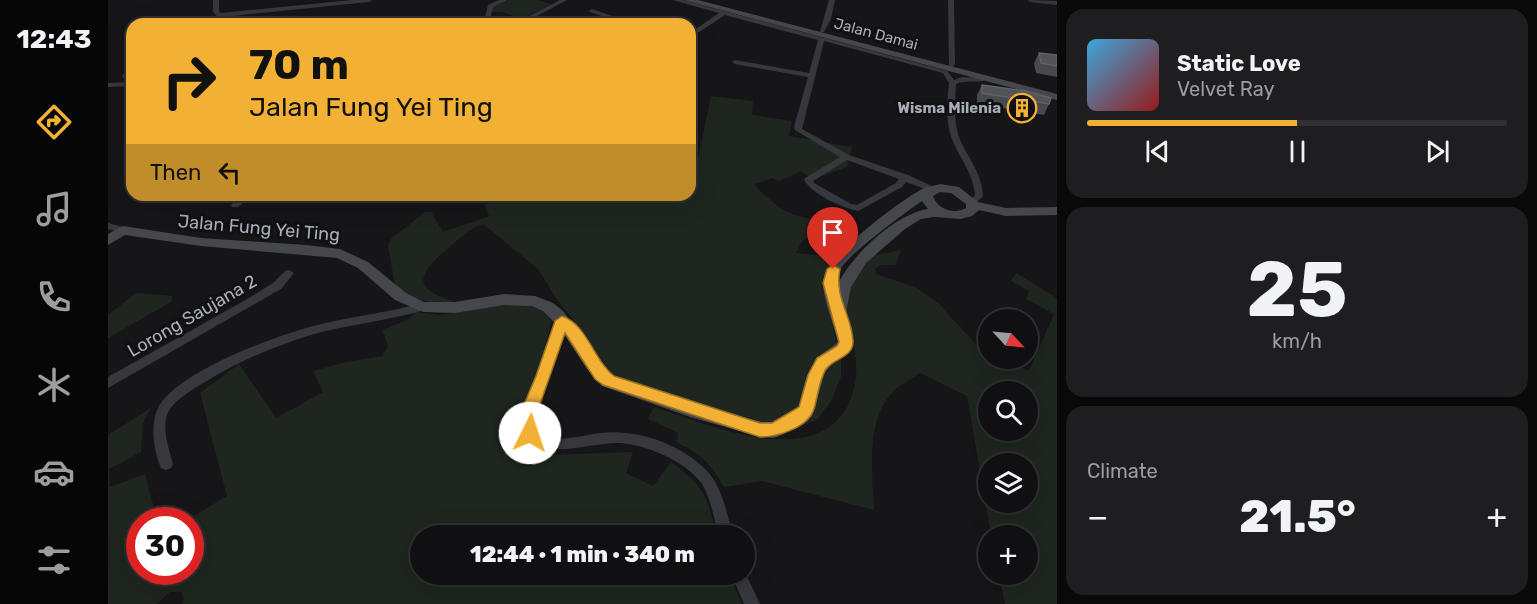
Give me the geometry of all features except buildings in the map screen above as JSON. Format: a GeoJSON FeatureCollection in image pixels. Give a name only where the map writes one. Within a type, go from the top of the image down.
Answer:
{"type":"FeatureCollection","features":[{"type":"Feature","properties":{"kind":"street"},"geometry":{"type":"LineString","coordinates":[[216,0],[216,12],[220,15]]}},
{"type":"Feature","properties":{"kind":"street"},"geometry":{"type":"LineString","coordinates":[[220,15],[369,0]]}},
{"type":"Feature","properties":{"kind":"street"},"geometry":{"type":"LineString","coordinates":[[491,18],[488,15],[490,6],[504,0]]}},
{"type":"Feature","properties":{"kind":"street"},"geometry":{"type":"LineString","coordinates":[[529,18],[564,0]]}},
{"type":"Feature","properties":{"kind":"street"},"geometry":{"type":"LineString","coordinates":[[676,0],[821,35],[945,72],[953,82],[952,124],[957,140],[979,184],[979,196],[972,203],[971,212],[953,215],[933,207],[926,199],[931,190]]}},
{"type":"Feature","properties":{"kind":"street","name":"Jalan Damai"},"geometry":{"type":"LineString","coordinates":[[688,0],[1057,97]]}},
{"type":"Feature","properties":{"kind":"street","name":"Jalan Damai"},"geometry":{"type":"LineString","coordinates":[[703,0],[821,35],[1057,91]]}},
{"type":"Feature","properties":{"kind":"street"},"geometry":{"type":"LineString","coordinates":[[832,0],[828,20],[821,35],[799,130],[846,157],[905,177],[931,190],[955,190],[972,203],[1006,212],[1057,211]]}},
{"type":"Feature","properties":{"kind":"street"},"geometry":{"type":"LineString","coordinates":[[951,0],[952,65]]}},
{"type":"Feature","properties":{"kind":"street"},"geometry":{"type":"LineString","coordinates":[[1030,0],[1057,3]]}},
{"type":"Feature","properties":{"kind":"street"},"geometry":{"type":"LineString","coordinates":[[592,11],[613,18]]}},
{"type":"Feature","properties":{"kind":"street"},"geometry":{"type":"LineString","coordinates":[[696,32],[724,13]]}},
{"type":"Feature","properties":{"kind":"street"},"geometry":{"type":"LineString","coordinates":[[735,62],[811,75]]}},
{"type":"Feature","properties":{"kind":"street"},"geometry":{"type":"LineString","coordinates":[[953,82],[985,79]]}},
{"type":"Feature","properties":{"kind":"street"},"geometry":{"type":"LineString","coordinates":[[108,85],[126,81]]}},
{"type":"Feature","properties":{"kind":"street"},"geometry":{"type":"LineString","coordinates":[[846,157],[808,180],[811,185],[848,206],[858,208],[899,185],[905,177]]}},
{"type":"Feature","properties":{"kind":"street"},"geometry":{"type":"LineString","coordinates":[[852,270],[837,264],[897,212],[931,190]]}},
{"type":"Feature","properties":{"kind":"street"},"geometry":{"type":"LineString","coordinates":[[235,205],[240,201]]}},
{"type":"Feature","properties":{"kind":"street","name":"Jalan Fung Yei Ting"},"geometry":{"type":"LineString","coordinates":[[840,318],[840,296],[852,270],[872,248],[901,225],[917,216],[936,212],[953,215]]}},
{"type":"Feature","properties":{"kind":"street"},"geometry":{"type":"LineString","coordinates":[[108,241],[115,228]]}},
{"type":"Feature","properties":{"kind":"street","name":"Jalan Fung Yei Ting"},"geometry":{"type":"LineString","coordinates":[[115,228],[171,240],[340,254],[372,269],[396,295],[421,307],[439,310],[520,299],[542,304],[550,308],[575,334],[600,374],[608,381],[760,430],[773,430],[806,411],[816,375],[822,363],[843,350],[846,342],[830,283],[833,269],[837,264]]}},
{"type":"Feature","properties":{"kind":"street","name":"Lorong Saujana 2"},"geometry":{"type":"LineString","coordinates":[[108,383],[253,301],[277,286],[289,273]]}},
{"type":"Feature","properties":{"kind":"street"},"geometry":{"type":"LineString","coordinates":[[166,464],[159,423],[163,408],[174,396],[206,375],[283,339],[320,328],[377,319],[421,307]]}},
{"type":"Feature","properties":{"kind":"street"},"geometry":{"type":"LineString","coordinates":[[562,321],[531,407],[528,420],[530,433],[540,442],[559,445],[609,438],[631,439],[650,444],[702,473],[715,499],[723,525]]}},
{"type":"Feature","properties":{"kind":"street"},"geometry":{"type":"LineString","coordinates":[[743,585],[752,604]]}},
{"type":"Feature","properties":{"kind":"shaded area"},"geometry":{"type":"Polygon","coordinates":[[[509,0],[538,0],[551,4],[523,18],[503,12],[491,12],[492,6],[509,0]]]}},
{"type":"Feature","properties":{"kind":"shaded area"},"geometry":{"type":"Polygon","coordinates":[[[711,96],[753,101],[752,115],[792,121],[789,136],[852,147],[847,167],[814,179],[801,171],[779,181],[772,178],[754,184],[783,210],[820,221],[819,231],[802,241],[796,253],[839,257],[823,277],[822,287],[841,358],[841,377],[831,401],[817,420],[800,426],[761,423],[612,375],[604,367],[585,334],[558,301],[538,269],[483,224],[468,232],[445,251],[426,271],[424,278],[424,285],[429,290],[461,304],[426,301],[411,296],[395,286],[388,245],[391,239],[425,212],[431,212],[443,232],[489,216],[484,205],[488,203],[487,201],[515,203],[518,201],[696,201],[696,167],[711,96]]]}},
{"type":"Feature","properties":{"kind":"shaded area"},"geometry":{"type":"Polygon","coordinates":[[[901,250],[895,265],[881,265],[875,269],[876,274],[917,288],[938,303],[978,347],[978,369],[1029,371],[1038,369],[1038,350],[1054,314],[1026,299],[1029,291],[1011,281],[1016,273],[1057,298],[1057,604],[1005,604],[1001,585],[1038,585],[1038,525],[989,525],[987,513],[1038,513],[1038,453],[978,453],[978,460],[967,396],[920,373],[896,389],[879,414],[872,462],[874,510],[762,481],[724,487],[705,460],[677,443],[678,433],[648,419],[654,407],[707,425],[769,439],[798,438],[823,431],[843,413],[855,384],[855,350],[841,293],[866,257],[901,250]]]}},
{"type":"Feature","properties":{"kind":"shaded area"},"geometry":{"type":"Polygon","coordinates":[[[136,293],[172,296],[171,302],[108,338],[108,315],[136,293]]]}},
{"type":"Feature","properties":{"kind":"shaded area"},"geometry":{"type":"Polygon","coordinates":[[[513,303],[538,306],[548,313],[551,322],[540,366],[519,419],[519,435],[524,444],[536,452],[549,455],[633,452],[626,473],[653,486],[671,462],[691,478],[703,493],[714,525],[410,525],[410,585],[733,585],[742,604],[182,604],[184,599],[181,592],[170,592],[157,604],[108,604],[108,435],[151,408],[143,423],[141,452],[109,469],[110,487],[145,474],[154,507],[126,507],[126,585],[204,585],[204,510],[227,496],[200,393],[239,364],[276,418],[323,392],[313,371],[382,356],[388,346],[382,330],[407,320],[416,312],[441,315],[513,303]]]}},
{"type":"Feature","properties":{"kind":"place","name":"Wisma Milenia"},"geometry":{"type":"Point","coordinates":[1022,108]}},
{"type":"Feature","properties":{"kind":"route"},"geometry":{"type":"LineString","coordinates":[[530,433],[528,420],[531,407],[562,321],[575,334],[600,374],[608,381],[760,430],[773,430],[788,423],[806,411],[816,375],[822,363],[843,350],[846,342],[830,283],[833,269]]}}]}
